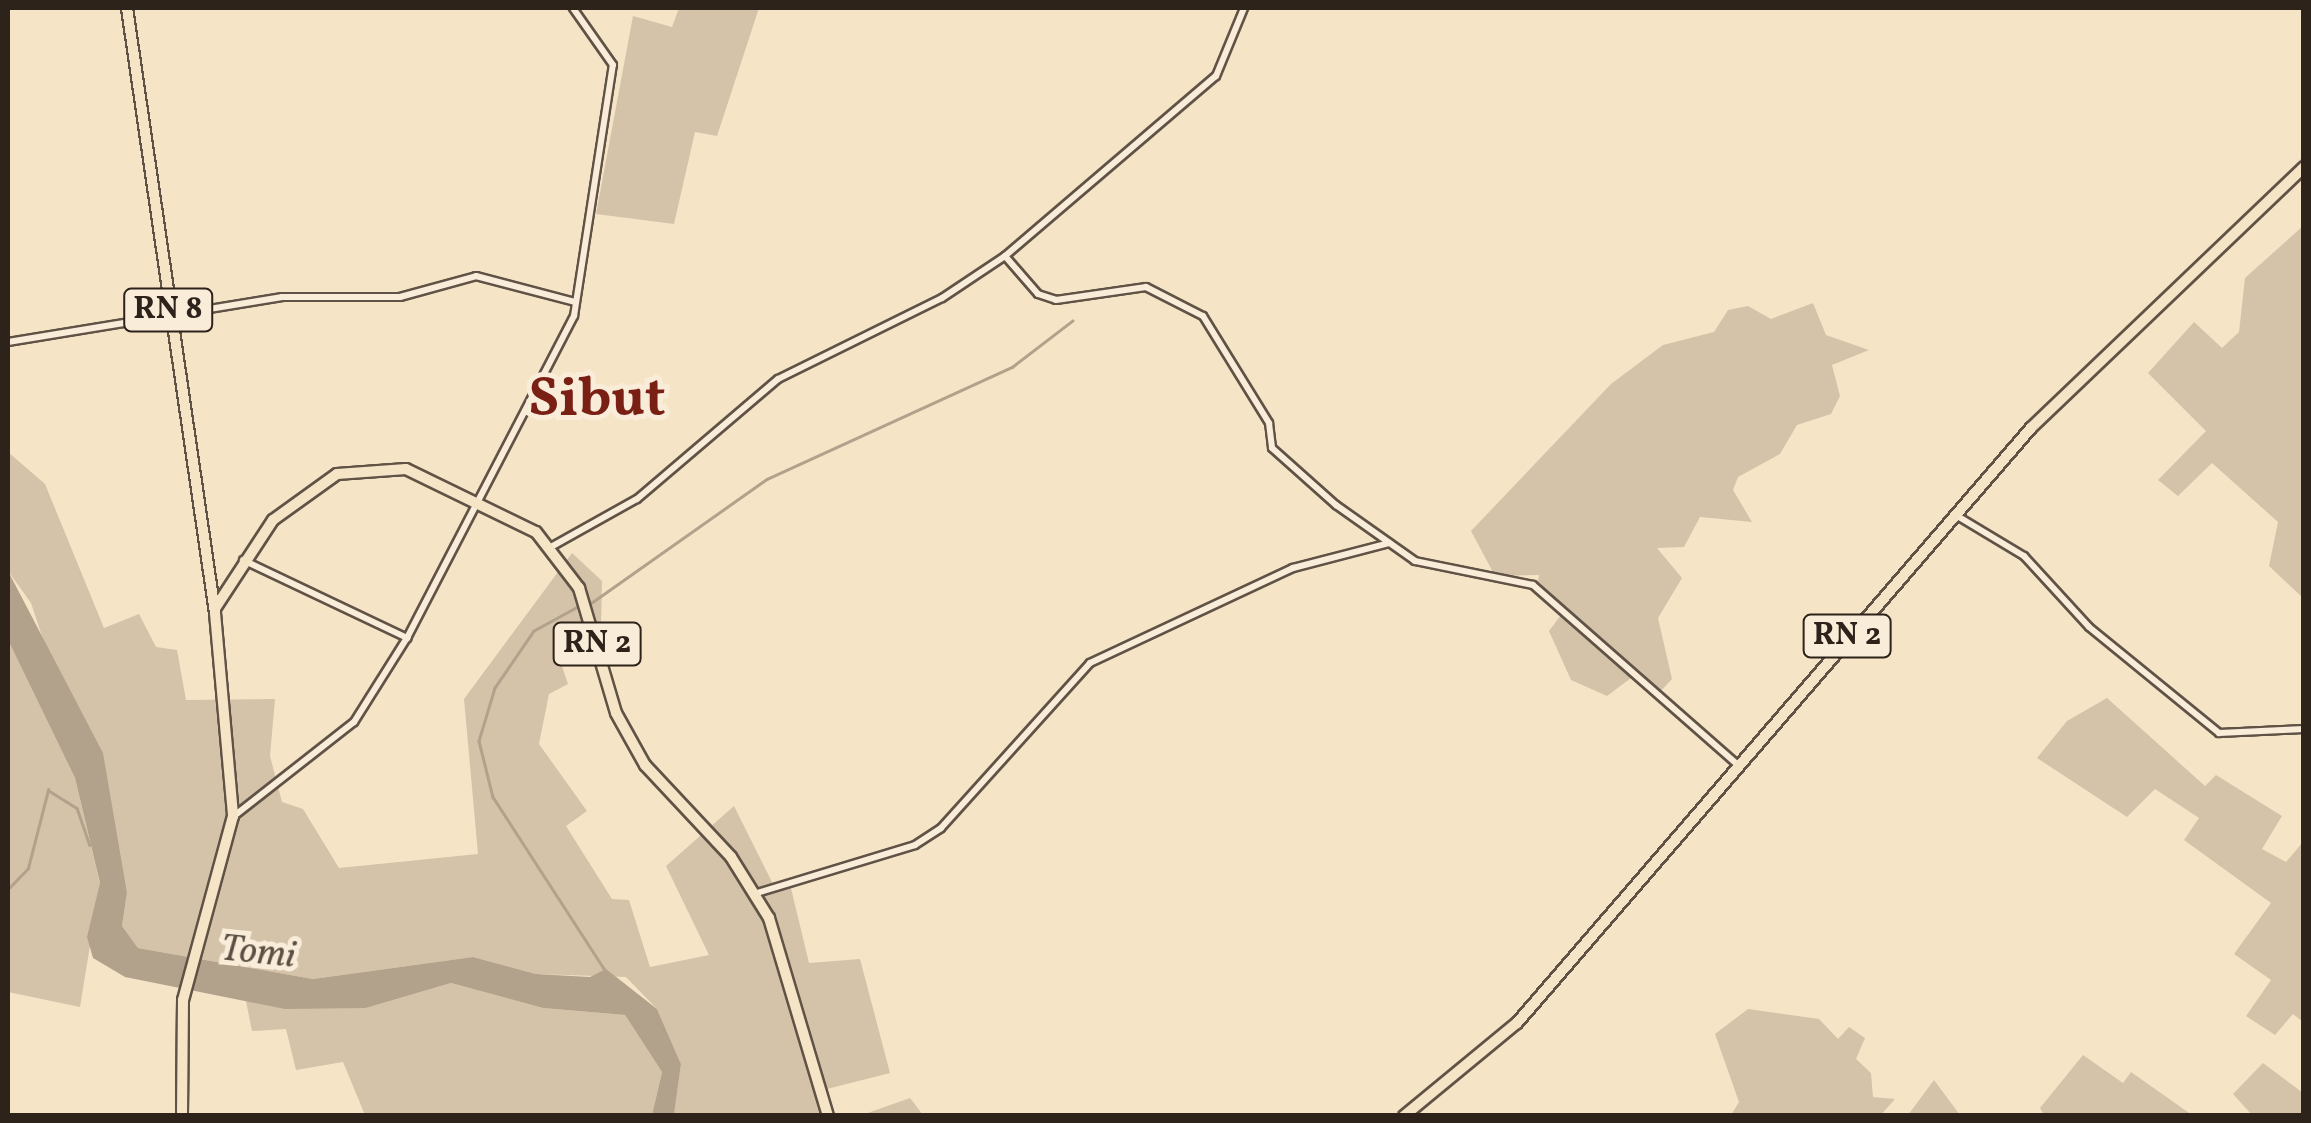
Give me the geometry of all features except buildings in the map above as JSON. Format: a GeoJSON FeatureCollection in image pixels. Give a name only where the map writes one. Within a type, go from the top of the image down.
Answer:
{"type":"FeatureCollection","features":[{"type":"Feature","properties":{"kind":"main road","name":"RN 8"},"geometry":{"type":"LineString","coordinates":[[127,8],[214,612]]}},
{"type":"Feature","properties":{"kind":"main road","name":"RN 2"},"geometry":{"type":"LineString","coordinates":[[1404,1116],[1494,1047],[1954,514],[2155,303],[2304,168]]}},
{"type":"Feature","properties":{"kind":"main road","name":"RN 2"},"geometry":{"type":"LineString","coordinates":[[214,612],[242,559],[295,498],[337,474],[406,469],[477,496],[551,547],[584,601],[616,713],[645,765],[757,894],[828,1116]]}},
{"type":"Feature","properties":{"kind":"main road"},"geometry":{"type":"LineString","coordinates":[[182,1116],[176,1048],[185,992],[232,816],[214,612]]}},
{"type":"Feature","properties":{"kind":"street"},"geometry":{"type":"LineString","coordinates":[[232,816],[354,722],[407,638],[575,302],[613,66],[572,8]]}},
{"type":"Feature","properties":{"kind":"street"},"geometry":{"type":"LineString","coordinates":[[551,547],[638,499],[778,378],[942,298],[1005,256],[1216,76],[1244,8]]}},
{"type":"Feature","properties":{"kind":"street"},"geometry":{"type":"LineString","coordinates":[[1005,256],[1038,294],[1056,300],[1146,287],[1203,316],[1269,423],[1272,448],[1390,543],[1448,574],[1533,585],[1738,764]]}},
{"type":"Feature","properties":{"kind":"street"},"geometry":{"type":"LineString","coordinates":[[8,342],[170,320],[282,297],[400,297],[476,276],[575,302]]}},
{"type":"Feature","properties":{"kind":"street"},"geometry":{"type":"LineString","coordinates":[[1954,514],[2024,556],[2090,627],[2219,734],[2304,729]]}},
{"type":"Feature","properties":{"kind":"street"},"geometry":{"type":"LineString","coordinates":[[757,894],[915,845],[941,828],[1090,663],[1294,568],[1390,543]]}},
{"type":"Feature","properties":{"kind":"street"},"geometry":{"type":"LineString","coordinates":[[242,559],[407,638]]}},
{"type":"Feature","properties":{"kind":"shaded area"},"geometry":{"type":"Polygon","coordinates":[[[679,8],[759,8],[717,136],[695,132],[674,224],[596,214],[633,16],[672,27],[679,8]]]}},
{"type":"Feature","properties":{"kind":"shaded area"},"geometry":{"type":"Polygon","coordinates":[[[2303,226],[2303,598],[2269,566],[2278,522],[2212,463],[2178,496],[2158,480],[2206,431],[2148,373],[2194,322],[2222,348],[2239,332],[2245,278],[2303,226]]]}},
{"type":"Feature","properties":{"kind":"shaded area"},"geometry":{"type":"Polygon","coordinates":[[[1813,303],[1826,335],[1869,350],[1832,365],[1840,396],[1831,414],[1797,425],[1780,454],[1738,477],[1733,490],[1752,522],[1700,517],[1684,547],[1657,548],[1682,578],[1658,618],[1672,679],[1659,693],[1639,672],[1607,696],[1571,680],[1549,631],[1567,607],[1536,595],[1539,575],[1495,576],[1471,531],[1611,384],[1663,345],[1714,332],[1728,310],[1748,306],[1771,319],[1813,303]]]}},
{"type":"Feature","properties":{"kind":"shaded area"},"geometry":{"type":"Polygon","coordinates":[[[8,452],[45,484],[104,628],[139,614],[156,647],[177,650],[186,700],[275,699],[270,756],[282,802],[303,809],[339,868],[478,854],[464,699],[572,553],[602,581],[601,627],[556,648],[568,684],[549,694],[539,744],[587,811],[566,826],[612,899],[629,900],[650,967],[709,955],[666,866],[734,806],[773,884],[789,880],[809,963],[860,959],[890,1073],[819,1091],[827,1115],[674,1115],[681,1064],[657,1009],[626,977],[536,974],[473,957],[313,979],[138,948],[122,926],[127,893],[31,603],[8,571],[8,452]]]}},
{"type":"Feature","properties":{"kind":"shaded area"},"geometry":{"type":"Polygon","coordinates":[[[8,571],[103,753],[127,893],[122,926],[138,948],[313,979],[473,957],[536,974],[590,977],[606,969],[657,1009],[681,1064],[674,1115],[652,1115],[662,1072],[625,1015],[543,1008],[451,983],[366,1008],[285,1009],[125,977],[93,958],[87,937],[100,883],[75,778],[8,640],[8,571]]]}},
{"type":"Feature","properties":{"kind":"shaded area"},"geometry":{"type":"Polygon","coordinates":[[[8,640],[75,778],[100,884],[80,1007],[8,992],[8,640]]]}},
{"type":"Feature","properties":{"kind":"shaded area"},"geometry":{"type":"Polygon","coordinates":[[[2107,698],[2205,786],[2216,775],[2282,816],[2262,849],[2286,862],[2303,842],[2303,1022],[2293,1014],[2275,1035],[2246,1016],[2271,980],[2234,954],[2271,903],[2184,840],[2199,818],[2155,789],[2127,817],[2037,758],[2067,721],[2107,698]]]}},
{"type":"Feature","properties":{"kind":"shaded area"},"geometry":{"type":"Polygon","coordinates":[[[451,983],[543,1008],[625,1015],[662,1072],[652,1115],[365,1115],[343,1062],[296,1070],[286,1029],[252,1031],[246,1001],[366,1008],[451,983]]]}},
{"type":"Feature","properties":{"kind":"shaded area"},"geometry":{"type":"Polygon","coordinates":[[[1748,1009],[1819,1019],[1838,1039],[1849,1027],[1865,1038],[1856,1059],[1871,1073],[1873,1097],[1895,1099],[1881,1115],[1731,1115],[1739,1102],[1715,1034],[1748,1009]]]}},
{"type":"Feature","properties":{"kind":"shaded area"},"geometry":{"type":"Polygon","coordinates":[[[2083,1055],[2123,1083],[2131,1072],[2192,1115],[2044,1115],[2040,1108],[2083,1055]]]}},
{"type":"Feature","properties":{"kind":"shaded area"},"geometry":{"type":"Polygon","coordinates":[[[2263,1063],[2303,1093],[2303,1115],[2252,1115],[2233,1094],[2263,1063]]]}},
{"type":"Feature","properties":{"kind":"shaded area"},"geometry":{"type":"Polygon","coordinates":[[[1934,1080],[1960,1115],[1908,1115],[1934,1080]]]}},
{"type":"Feature","properties":{"kind":"shaded area"},"geometry":{"type":"Polygon","coordinates":[[[910,1098],[923,1115],[862,1115],[910,1098]]]}},
{"type":"Feature","properties":{"kind":"waterway"},"geometry":{"type":"LineString","coordinates":[[591,603],[767,479],[1012,367],[1072,321]]}},
{"type":"Feature","properties":{"kind":"waterway"},"geometry":{"type":"LineString","coordinates":[[578,607],[534,631],[495,688],[479,741],[493,797],[605,970]]}},
{"type":"Feature","properties":{"kind":"waterway"},"geometry":{"type":"LineString","coordinates":[[8,889],[28,868],[48,790],[77,808],[90,845]]}},
{"type":"Feature","properties":{"kind":"district","name":"Sibut"},"geometry":{"type":"Point","coordinates":[597,402]}},
{"type":"Feature","properties":{"kind":"water label","name":"Tomi"},"geometry":{"type":"Point","coordinates":[258,954]}}]}
